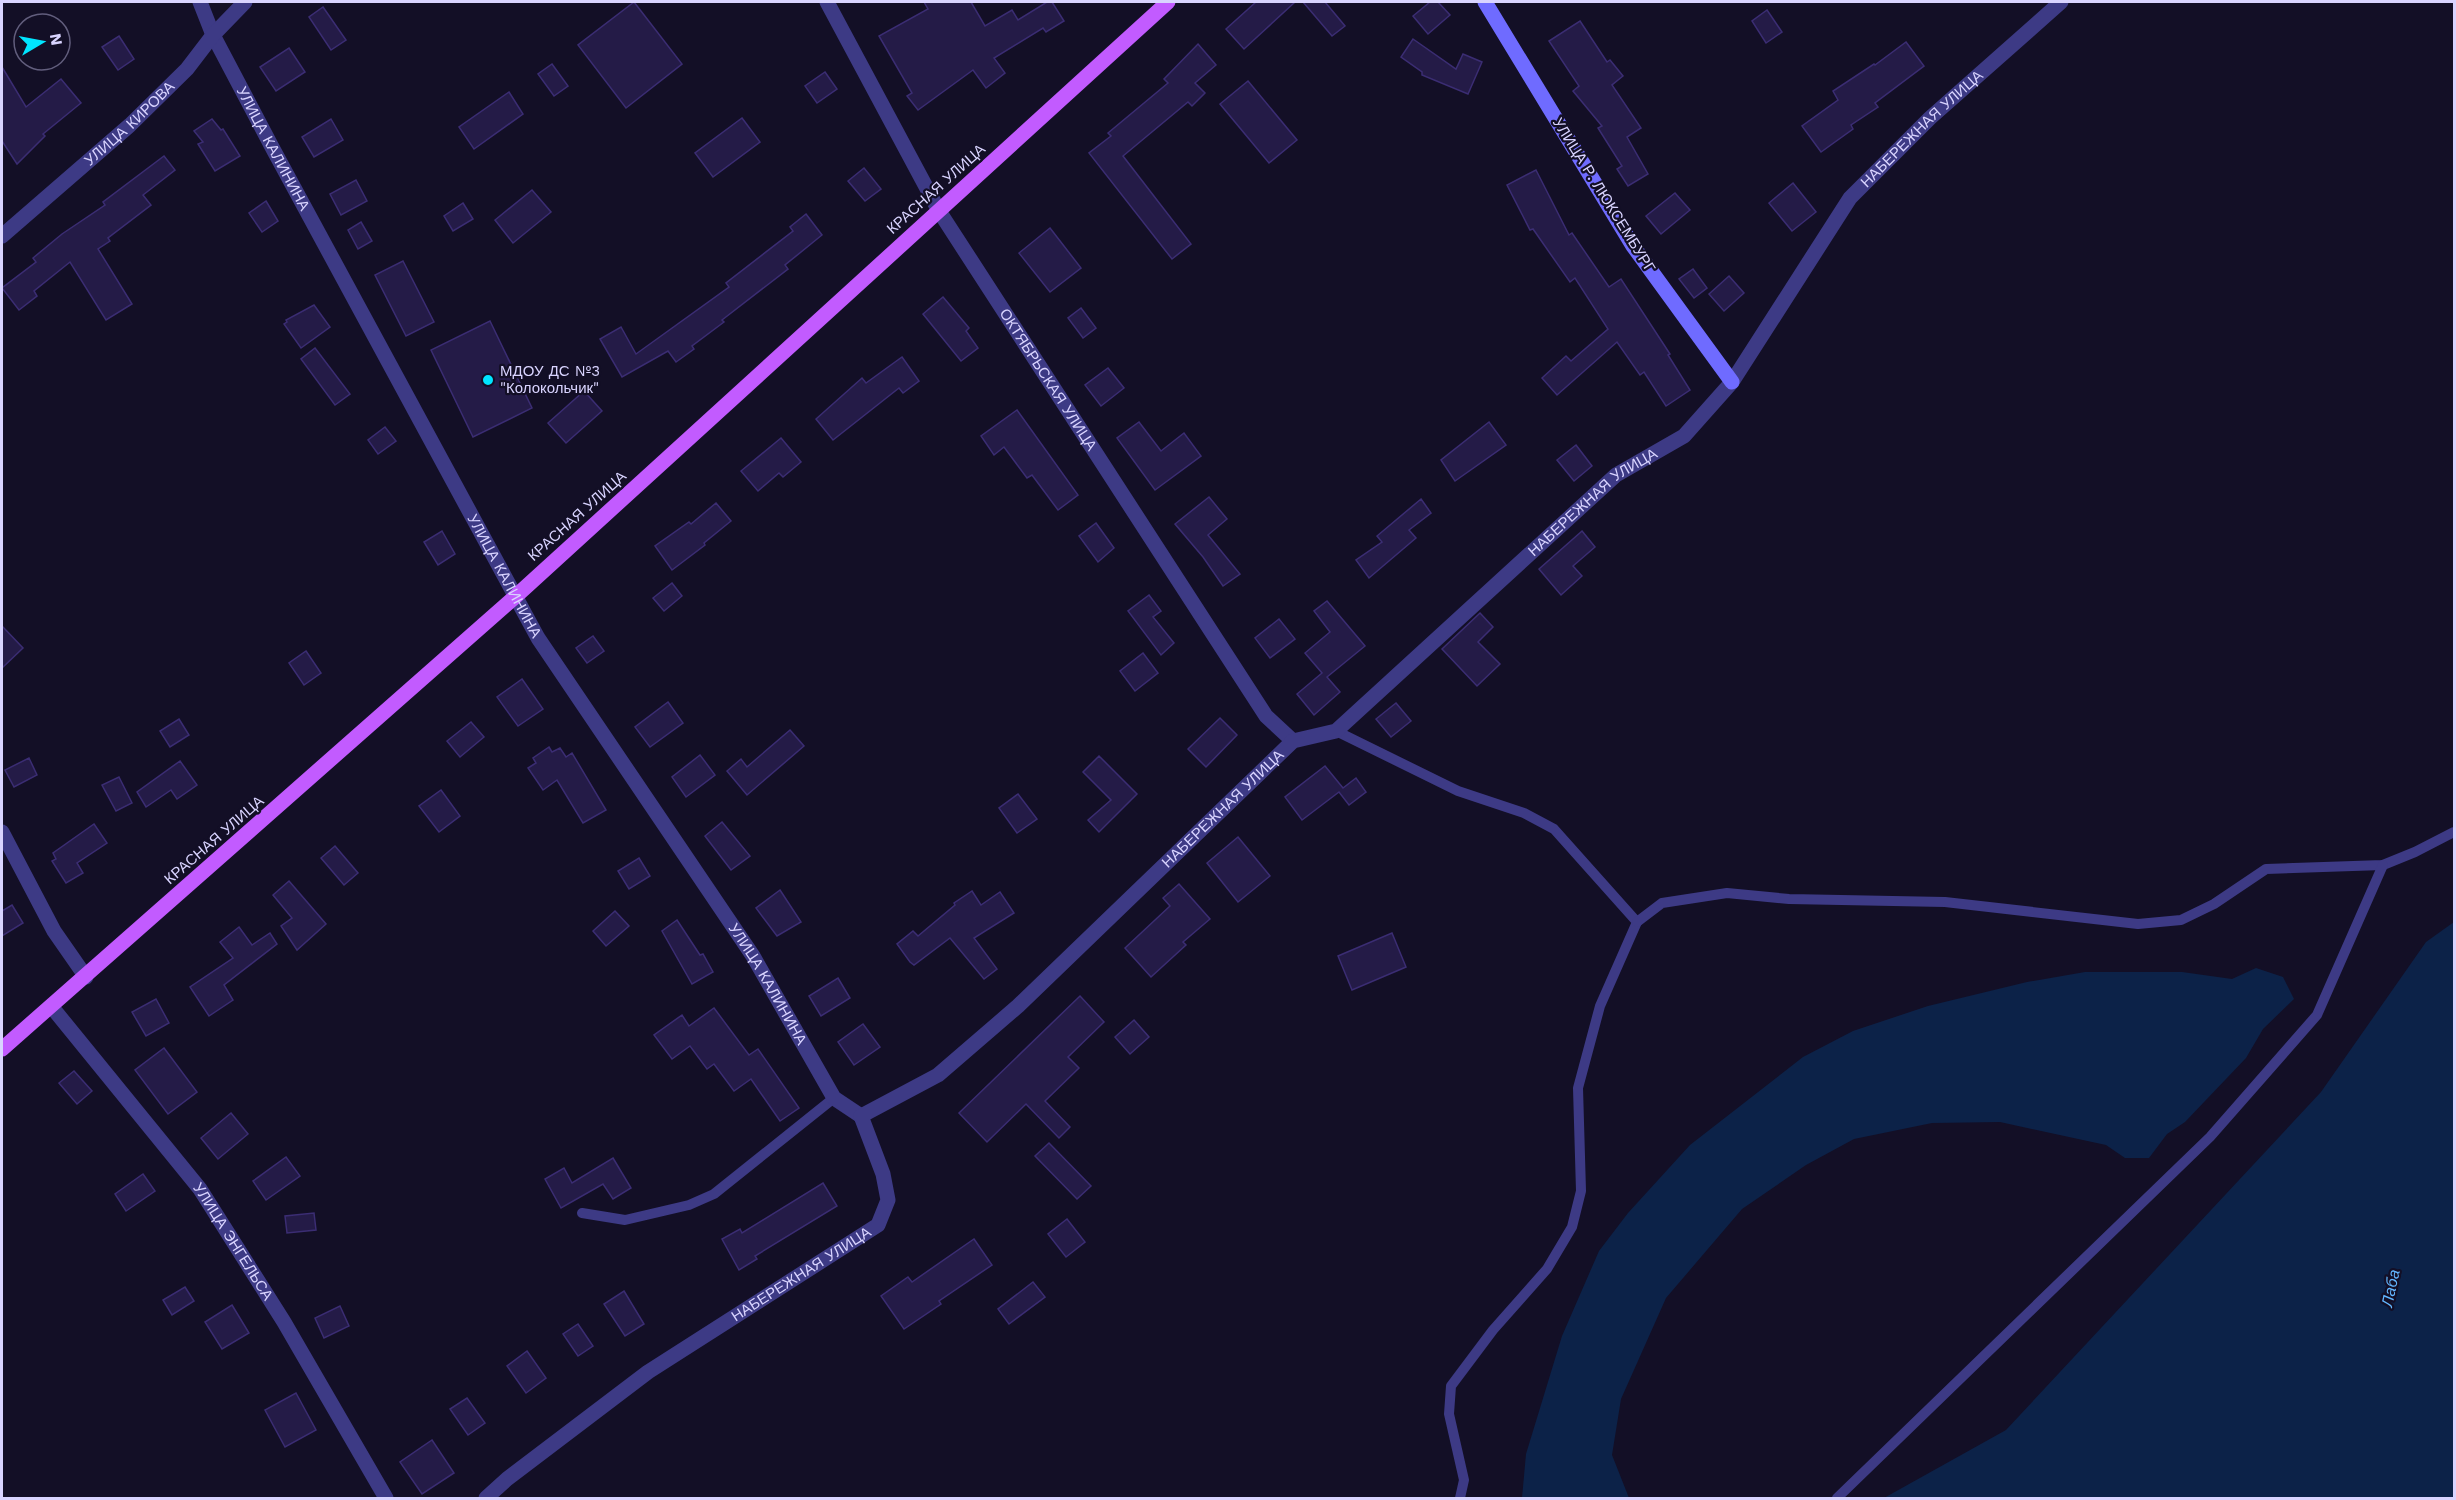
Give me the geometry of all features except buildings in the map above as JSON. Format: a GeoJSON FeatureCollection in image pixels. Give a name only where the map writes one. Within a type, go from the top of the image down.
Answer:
{"type":"FeatureCollection","features":[{"type":"Feature","properties":{"kind":"main road","name":"КРАСНАЯ УЛИЦА"},"geometry":{"type":"LineString","coordinates":[[2,1049],[516,596],[1168,2]]}},
{"type":"Feature","properties":{"kind":"street","name":"УЛИЦА КАЛИНИНА"},"geometry":{"type":"LineString","coordinates":[[200,2],[213,35],[538,638],[753,956],[834,1098],[861,1116]]}},
{"type":"Feature","properties":{"kind":"street","name":"УЛИЦА КИРОВА"},"geometry":{"type":"LineString","coordinates":[[2,236],[130,125],[187,69],[213,35],[245,2]]}},
{"type":"Feature","properties":{"kind":"street","name":"ОКТЯБРЬСКАЯ УЛИЦА"},"geometry":{"type":"LineString","coordinates":[[827,2],[939,211],[1266,716],[1293,741]]}},
{"type":"Feature","properties":{"kind":"street","name":"УЛИЦА Р. ЛЮКСЕМБУРГ"},"geometry":{"type":"LineString","coordinates":[[1485,2],[1633,246],[1732,382]]}},
{"type":"Feature","properties":{"kind":"street","name":"НАБЕРЕЖНАЯ УЛИЦА"},"geometry":{"type":"LineString","coordinates":[[486,1498],[507,1479],[648,1372],[878,1224],[888,1200],[883,1174],[861,1116],[938,1075],[1018,1006],[1293,741],[1336,731],[1616,475],[1684,436],[1732,382],[1850,198],[1930,118],[2061,2]]}},
{"type":"Feature","properties":{"kind":"street"},"geometry":{"type":"LineString","coordinates":[[2,832],[54,931],[86,977]]}},
{"type":"Feature","properties":{"kind":"street","name":"УЛИЦА ЭНГЕЛЬСА"},"geometry":{"type":"LineString","coordinates":[[51,1006],[200,1189],[284,1322],[386,1498]]}},
{"type":"Feature","properties":{"kind":"lane"},"geometry":{"type":"LineString","coordinates":[[1336,731],[1458,791],[1524,813],[1554,830],[1637,922]]}},
{"type":"Feature","properties":{"kind":"lane"},"geometry":{"type":"LineString","coordinates":[[1460,1498],[1464,1480],[1449,1414],[1451,1386],[1493,1330],[1546,1269],[1572,1227],[1581,1191],[1578,1088],[1600,1006],[1637,922],[1662,903],[1727,893],[1790,899],[1945,902],[2138,924],[2181,920],[2214,904],[2266,869],[2383,865],[2454,832]]}},
{"type":"Feature","properties":{"kind":"lane"},"geometry":{"type":"LineString","coordinates":[[1838,1498],[2210,1137],[2317,1015],[2383,865]]}},
{"type":"Feature","properties":{"kind":"lane"},"geometry":{"type":"LineString","coordinates":[[582,1213],[625,1220],[689,1205],[714,1194],[834,1098]]}},
{"type":"Feature","properties":{"kind":"water","name":"Лаба"},"geometry":{"type":"Polygon","coordinates":[[[2454,922],[2454,1498],[1884,1498],[2006,1430],[2321,1092],[2426,942],[2454,922]]]}},
{"type":"Feature","properties":{"kind":"water"},"geometry":{"type":"Polygon","coordinates":[[[2256,968],[2283,977],[2294,999],[2263,1029],[2246,1058],[2185,1122],[2167,1134],[2149,1158],[2125,1158],[2106,1145],[2000,1122],[1932,1123],[1854,1139],[1806,1165],[1742,1209],[1666,1298],[1621,1399],[1612,1455],[1629,1498],[1522,1498],[1526,1454],[1562,1336],[1599,1251],[1628,1213],[1690,1145],[1803,1057],[1853,1031],[1928,1006],[2027,982],[2085,972],[2182,972],[2232,979],[2256,968]]]}},
{"type":"Feature","properties":{"kind":"place","name":"МДОУ ДС №3 \"Колокольчик\""},"geometry":{"type":"Point","coordinates":[488,380]}}]}
